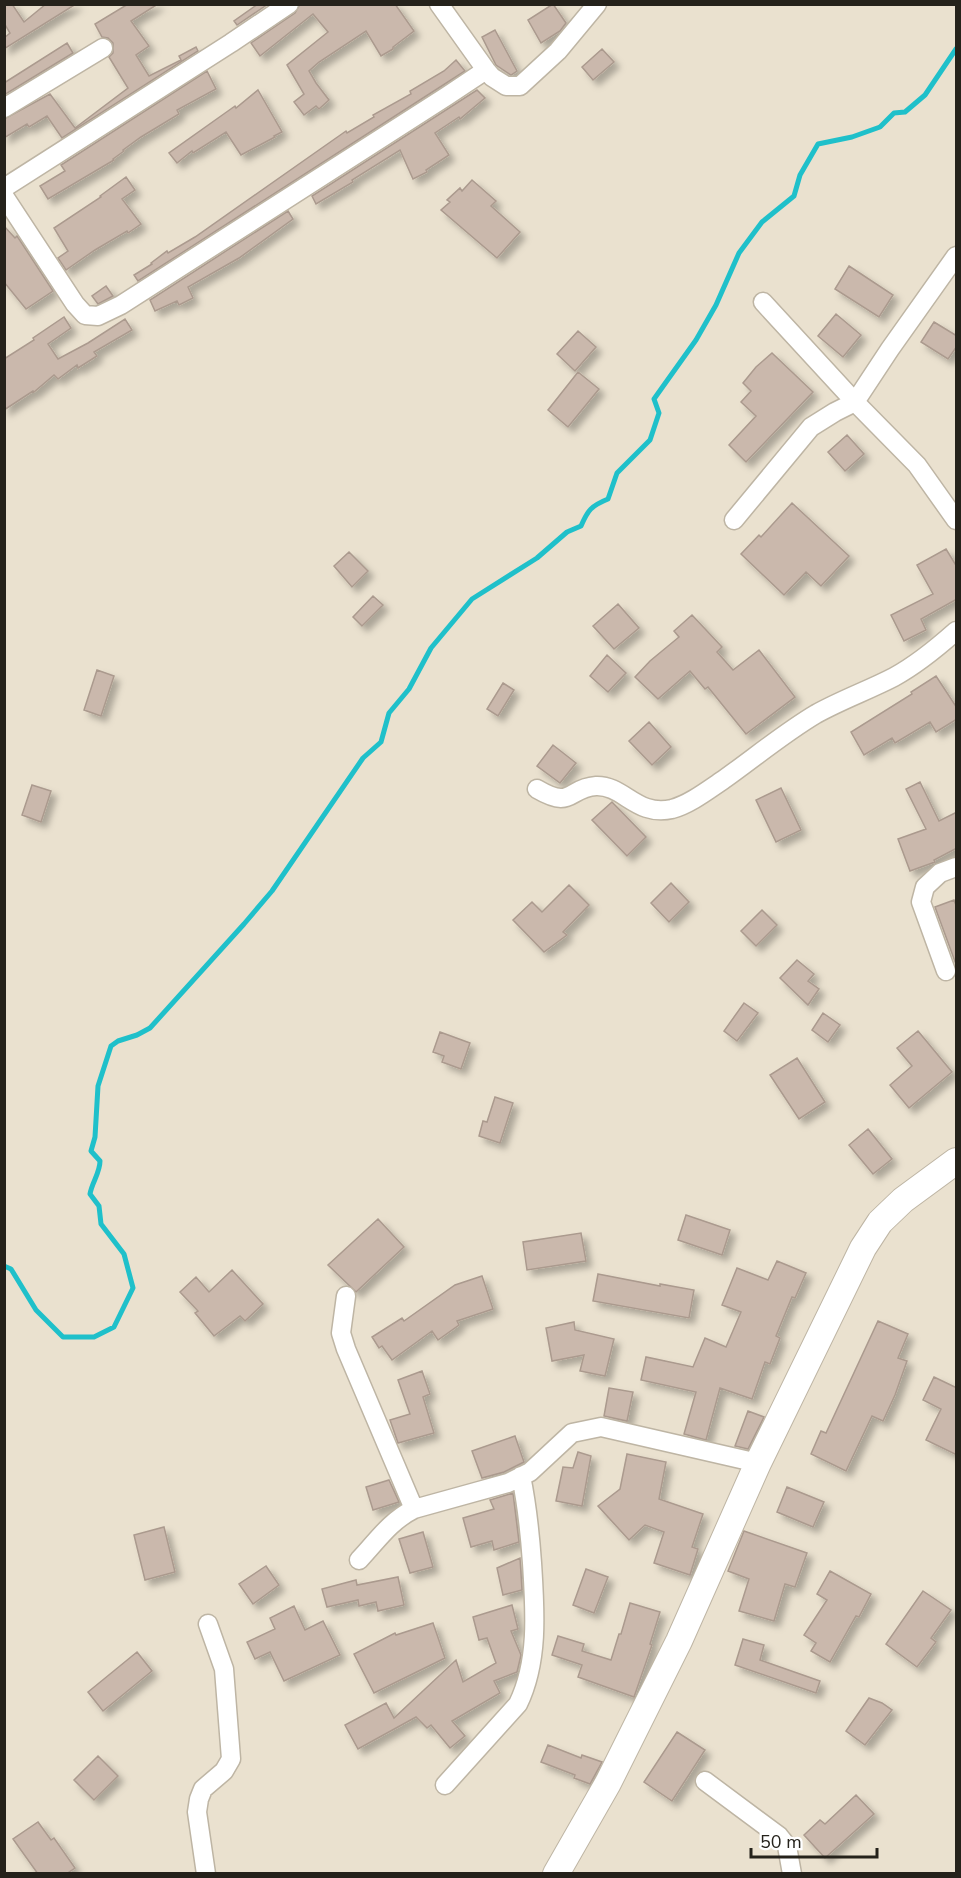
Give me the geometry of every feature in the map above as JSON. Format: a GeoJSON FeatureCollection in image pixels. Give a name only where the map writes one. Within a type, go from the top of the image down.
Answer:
{"type":"FeatureCollection","features":[{"type":"Feature","properties":{"kind":"street"},"geometry":{"type":"LineString","coordinates":[[4,188],[289,4]]}},
{"type":"Feature","properties":{"kind":"street"},"geometry":{"type":"LineString","coordinates":[[439,4],[486,70],[506,86],[520,86],[558,51],[597,4]]}},
{"type":"Feature","properties":{"kind":"street"},"geometry":{"type":"LineString","coordinates":[[4,108],[103,48]]}},
{"type":"Feature","properties":{"kind":"street"},"geometry":{"type":"LineString","coordinates":[[4,196],[75,304],[85,315],[98,316],[121,305],[228,238],[486,70]]}},
{"type":"Feature","properties":{"kind":"street"},"geometry":{"type":"LineString","coordinates":[[734,520],[811,428],[855,402],[957,256]]}},
{"type":"Feature","properties":{"kind":"street"},"geometry":{"type":"LineString","coordinates":[[764,302],[855,402],[917,465],[955,514]]}},
{"type":"Feature","properties":{"kind":"street"},"geometry":{"type":"LineString","coordinates":[[537,789],[552,798],[567,798],[590,787],[599,786],[610,789],[647,810],[674,809],[702,795],[816,715],[896,675],[957,631]]}},
{"type":"Feature","properties":{"kind":"street"},"geometry":{"type":"LineString","coordinates":[[946,971],[921,902],[926,887],[940,873],[957,867]]}},
{"type":"Feature","properties":{"kind":"street"},"geometry":{"type":"LineString","coordinates":[[556,1874],[608,1783],[679,1641],[758,1463],[862,1248],[880,1222],[903,1200],[957,1161]]}},
{"type":"Feature","properties":{"kind":"street"},"geometry":{"type":"LineString","coordinates":[[346,1296],[341,1333],[346,1349],[414,1509]]}},
{"type":"Feature","properties":{"kind":"street"},"geometry":{"type":"LineString","coordinates":[[359,1560],[384,1530],[401,1515],[414,1509],[508,1483],[530,1472],[572,1433],[601,1427],[758,1463]]}},
{"type":"Feature","properties":{"kind":"street"},"geometry":{"type":"LineString","coordinates":[[445,1785],[518,1704],[531,1669],[535,1610],[528,1509],[521,1476]]}},
{"type":"Feature","properties":{"kind":"street"},"geometry":{"type":"LineString","coordinates":[[206,1874],[196,1812],[203,1789],[224,1771],[231,1759],[224,1669],[208,1624]]}},
{"type":"Feature","properties":{"kind":"street"},"geometry":{"type":"LineString","coordinates":[[705,1781],[779,1836],[787,1846],[792,1874]]}},
{"type":"Feature","properties":{"kind":"building"},"geometry":{"type":"Polygon","coordinates":[[[4,4],[12,4],[24,22],[46,4],[76,4],[4,49],[4,38],[10,33],[4,23],[4,4]]]}},
{"type":"Feature","properties":{"kind":"building"},"geometry":{"type":"Polygon","coordinates":[[[128,4],[158,4],[131,21],[149,46],[136,55],[149,76],[181,60],[179,56],[196,47],[198,51],[62,138],[47,116],[29,127],[27,124],[4,138],[4,119],[50,94],[75,128],[128,88],[109,57],[113,53],[113,43],[108,38],[102,37],[95,24],[128,4]]]}},
{"type":"Feature","properties":{"kind":"building"},"geometry":{"type":"Polygon","coordinates":[[[258,4],[268,4],[237,25],[234,21],[258,4]]]}},
{"type":"Feature","properties":{"kind":"building"},"geometry":{"type":"Polygon","coordinates":[[[300,4],[395,4],[414,31],[381,56],[366,31],[319,62],[309,71],[329,100],[319,109],[316,106],[304,115],[294,102],[304,94],[287,65],[328,32],[313,14],[260,56],[251,43],[295,13],[300,4]]]}},
{"type":"Feature","properties":{"kind":"building"},"geometry":{"type":"Polygon","coordinates":[[[553,4],[566,23],[560,31],[541,43],[528,20],[553,4]]]}},
{"type":"Feature","properties":{"kind":"building"},"geometry":{"type":"Polygon","coordinates":[[[495,30],[517,71],[511,75],[496,65],[482,37],[495,30]]]}},
{"type":"Feature","properties":{"kind":"building"},"geometry":{"type":"Polygon","coordinates":[[[67,43],[73,53],[4,95],[4,83],[67,43]]]}},
{"type":"Feature","properties":{"kind":"building"},"geometry":{"type":"Polygon","coordinates":[[[602,49],[614,62],[593,80],[582,67],[602,49]]]}},
{"type":"Feature","properties":{"kind":"building"},"geometry":{"type":"Polygon","coordinates":[[[456,60],[465,71],[138,281],[134,275],[167,251],[168,253],[195,237],[346,131],[347,133],[374,117],[373,115],[411,94],[410,91],[444,71],[456,60]]]}},
{"type":"Feature","properties":{"kind":"building"},"geometry":{"type":"Polygon","coordinates":[[[207,71],[216,89],[177,110],[179,114],[141,137],[114,160],[48,199],[40,186],[65,171],[61,165],[207,71]]]}},
{"type":"Feature","properties":{"kind":"building"},"geometry":{"type":"Polygon","coordinates":[[[258,90],[282,132],[275,137],[241,155],[226,132],[193,153],[192,151],[177,163],[169,153],[235,106],[236,108],[258,90]]]}},
{"type":"Feature","properties":{"kind":"building"},"geometry":{"type":"Polygon","coordinates":[[[477,90],[485,98],[460,119],[459,117],[435,133],[449,155],[426,170],[427,172],[413,179],[400,150],[316,204],[312,196],[477,90]]]}},
{"type":"Feature","properties":{"kind":"building"},"geometry":{"type":"Polygon","coordinates":[[[126,177],[135,190],[122,199],[141,224],[95,250],[66,270],[58,258],[68,251],[54,228],[101,197],[126,177]]]}},
{"type":"Feature","properties":{"kind":"building"},"geometry":{"type":"Polygon","coordinates":[[[472,180],[496,201],[491,206],[520,232],[497,258],[441,210],[450,202],[447,200],[460,188],[462,191],[472,180]]]}},
{"type":"Feature","properties":{"kind":"building"},"geometry":{"type":"Polygon","coordinates":[[[288,211],[293,219],[239,258],[188,287],[193,298],[179,305],[177,301],[155,311],[150,300],[288,211]]]}},
{"type":"Feature","properties":{"kind":"building"},"geometry":{"type":"Polygon","coordinates":[[[4,226],[15,238],[17,236],[53,291],[26,309],[4,282],[4,226]]]}},
{"type":"Feature","properties":{"kind":"building"},"geometry":{"type":"Polygon","coordinates":[[[849,266],[893,295],[879,317],[835,289],[849,266]]]}},
{"type":"Feature","properties":{"kind":"building"},"geometry":{"type":"Polygon","coordinates":[[[106,286],[113,296],[98,304],[92,296],[106,286]]]}},
{"type":"Feature","properties":{"kind":"building"},"geometry":{"type":"Polygon","coordinates":[[[836,314],[861,335],[843,357],[818,336],[836,314]]]}},
{"type":"Feature","properties":{"kind":"building"},"geometry":{"type":"Polygon","coordinates":[[[64,317],[71,328],[48,344],[58,359],[125,319],[132,330],[94,352],[97,356],[78,368],[77,365],[58,379],[54,375],[34,392],[4,410],[4,359],[64,317]]]}},
{"type":"Feature","properties":{"kind":"building"},"geometry":{"type":"Polygon","coordinates":[[[934,322],[957,336],[957,346],[948,359],[921,342],[934,322]]]}},
{"type":"Feature","properties":{"kind":"building"},"geometry":{"type":"Polygon","coordinates":[[[578,331],[596,347],[575,371],[557,354],[578,331]]]}},
{"type":"Feature","properties":{"kind":"building"},"geometry":{"type":"Polygon","coordinates":[[[772,353],[813,392],[746,462],[729,445],[756,416],[741,402],[751,391],[743,383],[772,353]]]}},
{"type":"Feature","properties":{"kind":"building"},"geometry":{"type":"Polygon","coordinates":[[[578,372],[599,389],[568,427],[548,410],[578,372]]]}},
{"type":"Feature","properties":{"kind":"building"},"geometry":{"type":"Polygon","coordinates":[[[847,435],[864,454],[845,471],[828,452],[847,435]]]}},
{"type":"Feature","properties":{"kind":"building"},"geometry":{"type":"Polygon","coordinates":[[[792,503],[849,556],[821,586],[806,572],[784,595],[741,554],[759,535],[761,537],[792,503]]]}},
{"type":"Feature","properties":{"kind":"building"},"geometry":{"type":"Polygon","coordinates":[[[946,549],[957,567],[957,599],[921,619],[926,630],[904,641],[891,615],[933,594],[917,565],[946,549]]]}},
{"type":"Feature","properties":{"kind":"building"},"geometry":{"type":"Polygon","coordinates":[[[349,552],[368,571],[352,587],[334,566],[349,552]]]}},
{"type":"Feature","properties":{"kind":"building"},"geometry":{"type":"Polygon","coordinates":[[[373,596],[383,605],[362,626],[353,617],[373,596]]]}},
{"type":"Feature","properties":{"kind":"building"},"geometry":{"type":"Polygon","coordinates":[[[618,604],[639,628],[614,649],[593,626],[618,604]]]}},
{"type":"Feature","properties":{"kind":"building"},"geometry":{"type":"Polygon","coordinates":[[[692,615],[722,647],[717,652],[733,670],[759,650],[795,697],[746,734],[708,687],[705,689],[690,671],[658,699],[635,677],[679,637],[674,631],[692,615]]]}},
{"type":"Feature","properties":{"kind":"building"},"geometry":{"type":"Polygon","coordinates":[[[607,655],[626,673],[608,692],[590,676],[607,655]]]}},
{"type":"Feature","properties":{"kind":"building"},"geometry":{"type":"Polygon","coordinates":[[[97,670],[114,676],[101,716],[84,710],[97,670]]]}},
{"type":"Feature","properties":{"kind":"building"},"geometry":{"type":"Polygon","coordinates":[[[936,676],[957,708],[957,719],[936,732],[930,722],[895,743],[892,738],[864,755],[851,732],[912,694],[911,692],[936,676]]]}},
{"type":"Feature","properties":{"kind":"building"},"geometry":{"type":"Polygon","coordinates":[[[503,683],[514,690],[498,716],[487,709],[503,683]]]}},
{"type":"Feature","properties":{"kind":"building"},"geometry":{"type":"Polygon","coordinates":[[[649,722],[671,747],[652,765],[629,741],[649,722]]]}},
{"type":"Feature","properties":{"kind":"building"},"geometry":{"type":"Polygon","coordinates":[[[553,745],[576,763],[560,783],[537,766],[553,745]]]}},
{"type":"Feature","properties":{"kind":"building"},"geometry":{"type":"Polygon","coordinates":[[[920,782],[939,821],[957,812],[957,848],[934,860],[935,862],[910,871],[898,839],[926,829],[906,789],[920,782]]]}},
{"type":"Feature","properties":{"kind":"building"},"geometry":{"type":"Polygon","coordinates":[[[32,785],[51,791],[41,822],[22,815],[32,785]]]}},
{"type":"Feature","properties":{"kind":"building"},"geometry":{"type":"Polygon","coordinates":[[[781,788],[801,830],[776,842],[756,800],[781,788]]]}},
{"type":"Feature","properties":{"kind":"building"},"geometry":{"type":"Polygon","coordinates":[[[612,802],[646,837],[627,856],[592,820],[612,802]]]}},
{"type":"Feature","properties":{"kind":"building"},"geometry":{"type":"Polygon","coordinates":[[[671,883],[689,902],[669,922],[651,903],[671,883]]]}},
{"type":"Feature","properties":{"kind":"building"},"geometry":{"type":"Polygon","coordinates":[[[569,885],[589,905],[563,932],[567,935],[544,952],[513,920],[532,902],[542,912],[569,885]]]}},
{"type":"Feature","properties":{"kind":"building"},"geometry":{"type":"Polygon","coordinates":[[[954,900],[957,908],[957,967],[935,907],[954,900]]]}},
{"type":"Feature","properties":{"kind":"building"},"geometry":{"type":"Polygon","coordinates":[[[762,910],[777,925],[756,946],[741,931],[762,910]]]}},
{"type":"Feature","properties":{"kind":"building"},"geometry":{"type":"Polygon","coordinates":[[[797,960],[814,974],[808,981],[819,989],[808,1005],[780,978],[797,960]]]}},
{"type":"Feature","properties":{"kind":"building"},"geometry":{"type":"Polygon","coordinates":[[[744,1003],[758,1013],[737,1041],[724,1031],[744,1003]]]}},
{"type":"Feature","properties":{"kind":"building"},"geometry":{"type":"Polygon","coordinates":[[[823,1013],[840,1025],[828,1042],[812,1030],[823,1013]]]}},
{"type":"Feature","properties":{"kind":"building"},"geometry":{"type":"Polygon","coordinates":[[[918,1031],[952,1072],[909,1108],[890,1085],[912,1066],[897,1048],[918,1031]]]}},
{"type":"Feature","properties":{"kind":"building"},"geometry":{"type":"Polygon","coordinates":[[[440,1032],[470,1043],[461,1069],[442,1062],[444,1056],[433,1052],[440,1032]]]}},
{"type":"Feature","properties":{"kind":"building"},"geometry":{"type":"Polygon","coordinates":[[[797,1058],[825,1102],[799,1119],[770,1075],[797,1058]]]}},
{"type":"Feature","properties":{"kind":"building"},"geometry":{"type":"Polygon","coordinates":[[[495,1097],[513,1103],[500,1143],[479,1136],[483,1121],[487,1122],[495,1097]]]}},
{"type":"Feature","properties":{"kind":"building"},"geometry":{"type":"Polygon","coordinates":[[[868,1129],[892,1159],[873,1174],[849,1145],[868,1129]]]}},
{"type":"Feature","properties":{"kind":"building"},"geometry":{"type":"Polygon","coordinates":[[[686,1215],[730,1230],[722,1255],[678,1240],[686,1215]]]}},
{"type":"Feature","properties":{"kind":"building"},"geometry":{"type":"Polygon","coordinates":[[[378,1219],[404,1247],[356,1292],[328,1265],[378,1219]]]}},
{"type":"Feature","properties":{"kind":"building"},"geometry":{"type":"Polygon","coordinates":[[[581,1233],[586,1261],[527,1270],[523,1242],[581,1233]]]}},
{"type":"Feature","properties":{"kind":"building"},"geometry":{"type":"Polygon","coordinates":[[[777,1261],[806,1273],[795,1298],[792,1297],[776,1336],[780,1338],[770,1364],[765,1362],[752,1399],[720,1388],[706,1440],[684,1434],[696,1392],[641,1380],[646,1357],[693,1367],[705,1338],[726,1347],[741,1312],[722,1305],[737,1268],[768,1280],[777,1261]]]}},
{"type":"Feature","properties":{"kind":"building"},"geometry":{"type":"Polygon","coordinates":[[[232,1270],[263,1304],[245,1321],[240,1316],[214,1336],[195,1313],[198,1311],[180,1292],[196,1277],[209,1292],[232,1270]]]}},
{"type":"Feature","properties":{"kind":"building"},"geometry":{"type":"Polygon","coordinates":[[[598,1274],[694,1290],[689,1318],[593,1301],[598,1274]]]}},
{"type":"Feature","properties":{"kind":"building"},"geometry":{"type":"Polygon","coordinates":[[[482,1276],[493,1309],[457,1321],[459,1325],[438,1340],[432,1331],[392,1360],[382,1346],[379,1348],[372,1337],[402,1318],[404,1321],[455,1285],[482,1276]]]}},
{"type":"Feature","properties":{"kind":"building"},"geometry":{"type":"Polygon","coordinates":[[[878,1321],[908,1334],[898,1358],[907,1361],[883,1421],[872,1416],[846,1471],[811,1454],[821,1431],[826,1433],[878,1321]]]}},
{"type":"Feature","properties":{"kind":"building"},"geometry":{"type":"Polygon","coordinates":[[[574,1322],[575,1330],[614,1339],[605,1376],[580,1371],[584,1355],[552,1361],[546,1328],[574,1322]]]}},
{"type":"Feature","properties":{"kind":"building"},"geometry":{"type":"Polygon","coordinates":[[[422,1371],[430,1394],[423,1397],[434,1433],[398,1443],[390,1420],[410,1414],[398,1380],[422,1371]]]}},
{"type":"Feature","properties":{"kind":"building"},"geometry":{"type":"Polygon","coordinates":[[[934,1377],[957,1388],[957,1455],[926,1440],[941,1409],[923,1400],[934,1377]]]}},
{"type":"Feature","properties":{"kind":"building"},"geometry":{"type":"Polygon","coordinates":[[[609,1388],[633,1392],[627,1421],[604,1416],[609,1388]]]}},
{"type":"Feature","properties":{"kind":"building"},"geometry":{"type":"Polygon","coordinates":[[[748,1411],[764,1417],[748,1449],[735,1446],[748,1411]]]}},
{"type":"Feature","properties":{"kind":"building"},"geometry":{"type":"Polygon","coordinates":[[[515,1436],[524,1462],[504,1472],[482,1478],[472,1451],[515,1436]]]}},
{"type":"Feature","properties":{"kind":"building"},"geometry":{"type":"Polygon","coordinates":[[[578,1452],[591,1456],[582,1506],[556,1501],[563,1467],[573,1468],[578,1452]]]}},
{"type":"Feature","properties":{"kind":"building"},"geometry":{"type":"Polygon","coordinates":[[[627,1454],[666,1462],[659,1499],[703,1514],[692,1547],[698,1549],[690,1575],[654,1563],[664,1532],[645,1525],[629,1540],[598,1506],[620,1489],[627,1454]]]}},
{"type":"Feature","properties":{"kind":"building"},"geometry":{"type":"Polygon","coordinates":[[[389,1480],[399,1502],[373,1510],[366,1487],[389,1480]]]}},
{"type":"Feature","properties":{"kind":"building"},"geometry":{"type":"Polygon","coordinates":[[[787,1487],[824,1502],[813,1527],[777,1512],[787,1487]]]}},
{"type":"Feature","properties":{"kind":"building"},"geometry":{"type":"Polygon","coordinates":[[[513,1493],[519,1542],[494,1550],[492,1541],[471,1547],[463,1518],[494,1509],[490,1500],[513,1493]]]}},
{"type":"Feature","properties":{"kind":"building"},"geometry":{"type":"Polygon","coordinates":[[[164,1527],[175,1572],[145,1580],[134,1535],[164,1527]]]}},
{"type":"Feature","properties":{"kind":"building"},"geometry":{"type":"Polygon","coordinates":[[[744,1531],[807,1553],[795,1587],[785,1584],[774,1621],[739,1611],[749,1579],[728,1571],[744,1531]]]}},
{"type":"Feature","properties":{"kind":"building"},"geometry":{"type":"Polygon","coordinates":[[[423,1532],[433,1567],[410,1573],[399,1539],[423,1532]]]}},
{"type":"Feature","properties":{"kind":"building"},"geometry":{"type":"Polygon","coordinates":[[[520,1558],[522,1590],[503,1595],[497,1568],[520,1558]]]}},
{"type":"Feature","properties":{"kind":"building"},"geometry":{"type":"Polygon","coordinates":[[[266,1566],[279,1585],[253,1604],[239,1584],[266,1566]]]}},
{"type":"Feature","properties":{"kind":"building"},"geometry":{"type":"Polygon","coordinates":[[[586,1569],[608,1577],[594,1613],[573,1605],[586,1569]]]}},
{"type":"Feature","properties":{"kind":"building"},"geometry":{"type":"Polygon","coordinates":[[[830,1571],[871,1594],[830,1662],[811,1651],[816,1643],[804,1635],[827,1600],[817,1594],[830,1571]]]}},
{"type":"Feature","properties":{"kind":"building"},"geometry":{"type":"Polygon","coordinates":[[[398,1577],[404,1605],[378,1611],[376,1602],[359,1606],[358,1600],[327,1607],[322,1589],[356,1580],[357,1585],[398,1577]]]}},
{"type":"Feature","properties":{"kind":"building"},"geometry":{"type":"Polygon","coordinates":[[[923,1591],[951,1610],[931,1638],[936,1642],[917,1667],[886,1644],[923,1591]]]}},
{"type":"Feature","properties":{"kind":"building"},"geometry":{"type":"Polygon","coordinates":[[[630,1603],[660,1612],[650,1644],[652,1645],[634,1697],[578,1677],[582,1665],[552,1655],[558,1636],[584,1644],[582,1651],[611,1660],[630,1603]]]}},
{"type":"Feature","properties":{"kind":"building"},"geometry":{"type":"Polygon","coordinates":[[[512,1605],[518,1629],[511,1631],[521,1655],[517,1672],[494,1681],[500,1693],[452,1721],[465,1736],[450,1748],[431,1725],[427,1728],[416,1717],[358,1749],[345,1725],[386,1703],[394,1718],[456,1660],[463,1682],[496,1663],[487,1638],[479,1640],[473,1617],[512,1605]]]}},
{"type":"Feature","properties":{"kind":"building"},"geometry":{"type":"Polygon","coordinates":[[[294,1606],[305,1630],[323,1621],[340,1655],[284,1681],[270,1652],[255,1659],[247,1642],[275,1629],[270,1618],[294,1606]]]}},
{"type":"Feature","properties":{"kind":"building"},"geometry":{"type":"Polygon","coordinates":[[[433,1623],[445,1658],[374,1693],[354,1654],[395,1633],[396,1635],[433,1623]]]}},
{"type":"Feature","properties":{"kind":"building"},"geometry":{"type":"Polygon","coordinates":[[[743,1639],[764,1645],[760,1660],[820,1681],[816,1693],[735,1665],[743,1639]]]}},
{"type":"Feature","properties":{"kind":"building"},"geometry":{"type":"Polygon","coordinates":[[[137,1652],[152,1671],[103,1711],[88,1692],[137,1652]]]}},
{"type":"Feature","properties":{"kind":"building"},"geometry":{"type":"Polygon","coordinates":[[[869,1698],[892,1710],[865,1745],[846,1731],[869,1698]]]}},
{"type":"Feature","properties":{"kind":"building"},"geometry":{"type":"Polygon","coordinates":[[[677,1732],[705,1750],[672,1801],[644,1782],[677,1732]]]}},
{"type":"Feature","properties":{"kind":"building"},"geometry":{"type":"Polygon","coordinates":[[[548,1745],[581,1758],[582,1755],[602,1762],[590,1784],[574,1778],[575,1775],[541,1762],[548,1745]]]}},
{"type":"Feature","properties":{"kind":"building"},"geometry":{"type":"Polygon","coordinates":[[[98,1756],[118,1776],[94,1800],[74,1780],[98,1756]]]}},
{"type":"Feature","properties":{"kind":"building"},"geometry":{"type":"Polygon","coordinates":[[[856,1795],[874,1814],[825,1858],[804,1835],[820,1820],[825,1824],[856,1795]]]}},
{"type":"Feature","properties":{"kind":"building"},"geometry":{"type":"Polygon","coordinates":[[[38,1822],[51,1840],[54,1838],[75,1868],[66,1874],[38,1874],[13,1839],[38,1822]]]}},
{"type":"Feature","properties":{"kind":"waterway"},"geometry":{"type":"LineString","coordinates":[[4,1266],[11,1269],[36,1310],[63,1337],[94,1337],[114,1327],[133,1288],[124,1254],[101,1224],[99,1206],[90,1194],[100,1161],[91,1151],[95,1137],[98,1086],[111,1046],[150,1028],[272,891],[363,758],[381,742],[389,713],[409,689],[431,648],[472,599],[537,558],[567,532],[581,526],[591,509],[608,499],[617,473],[650,440],[659,413],[654,399],[696,340],[716,305],[739,253],[762,222],[794,196],[800,175],[818,144],[852,137],[880,127],[894,113],[905,112],[925,95],[956,49]]}}]}
